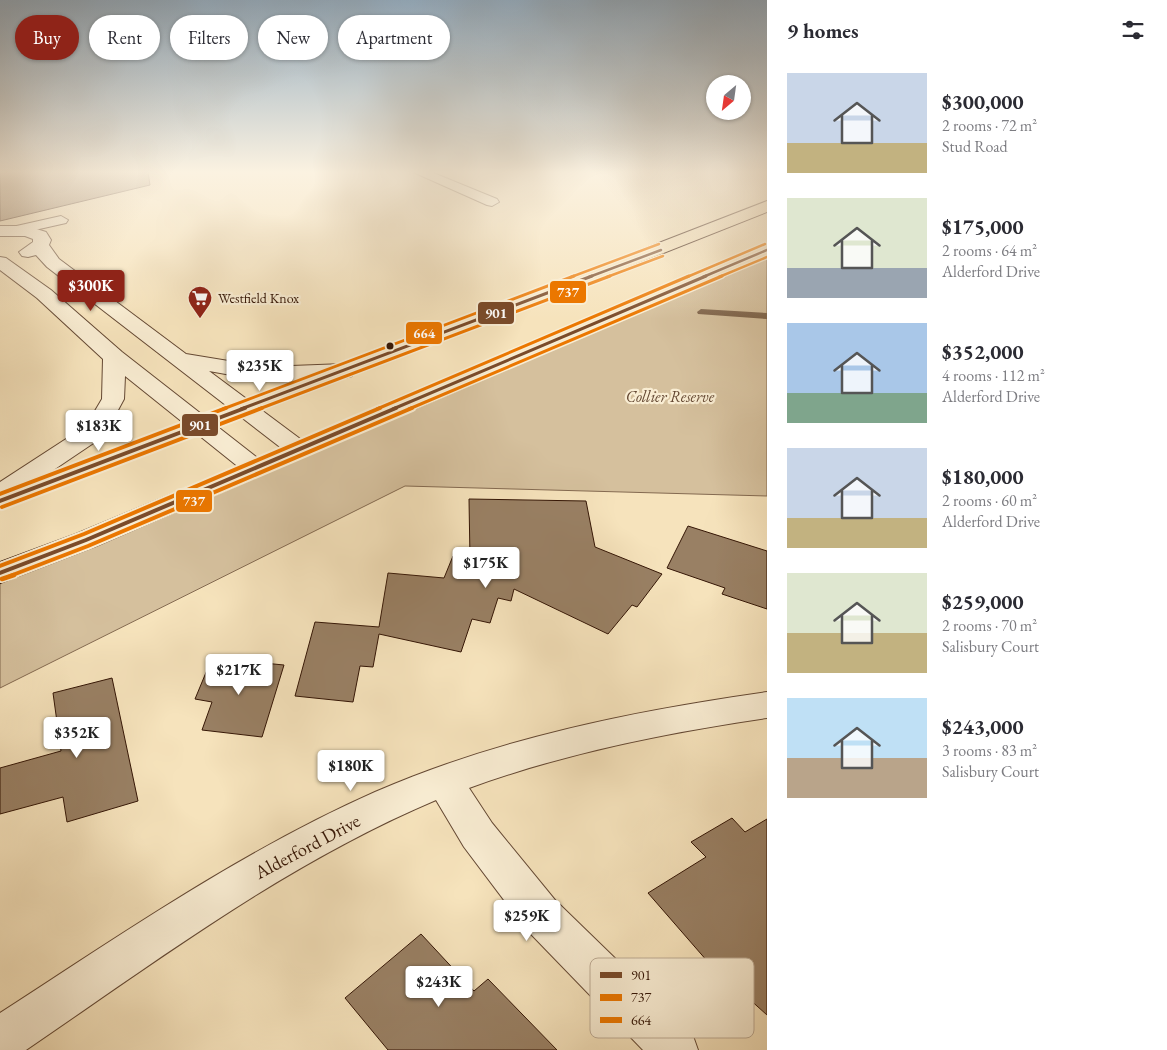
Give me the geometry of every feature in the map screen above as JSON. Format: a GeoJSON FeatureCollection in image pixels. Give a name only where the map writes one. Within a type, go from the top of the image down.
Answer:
{"type":"FeatureCollection","features":[{"type":"Feature","properties":{"kind":"main road"},"geometry":{"type":"LineString","coordinates":[[0,502],[665,248],[731,221]]}},
{"type":"Feature","properties":{"kind":"main road"},"geometry":{"type":"LineString","coordinates":[[0,573],[86,540],[767,250]]}},
{"type":"Feature","properties":{"kind":"street"},"geometry":{"type":"LineString","coordinates":[[0,231],[17,230],[35,233],[40,240],[43,253],[53,263],[298,449]]}},
{"type":"Feature","properties":{"kind":"street"},"geometry":{"type":"LineString","coordinates":[[0,260],[28,252],[40,240]]}},
{"type":"Feature","properties":{"kind":"street"},"geometry":{"type":"LineString","coordinates":[[0,260],[44,294],[114,357],[255,468]]}},
{"type":"Feature","properties":{"kind":"street"},"geometry":{"type":"LineString","coordinates":[[0,494],[95,431],[113,398],[114,357]]}},
{"type":"Feature","properties":{"kind":"street"},"geometry":{"type":"LineString","coordinates":[[181,359],[265,374],[344,371]]}},
{"type":"Feature","properties":{"kind":"street","name":"Alderford Drive"},"geometry":{"type":"LineString","coordinates":[[0,1040],[252,875],[341,826],[444,781],[497,762],[611,732],[704,713],[767,705]]}},
{"type":"Feature","properties":{"kind":"street"},"geometry":{"type":"LineString","coordinates":[[444,781],[478,835],[540,914],[590,964]]}},
{"type":"Feature","properties":{"kind":"street"},"geometry":{"type":"LineString","coordinates":[[663,1038],[675,1050]]}},
{"type":"Feature","properties":{"kind":"lane"},"geometry":{"type":"LineString","coordinates":[[17,230],[57,221]]}},
{"type":"Feature","properties":{"kind":"lane"},"geometry":{"type":"LineString","coordinates":[[40,240],[60,221]]}},
{"type":"Feature","properties":{"kind":"green space","name":"Collier Reserve"},"geometry":{"type":"Polygon","coordinates":[[[767,249],[767,496],[405,486],[0,688],[0,573],[767,249]]]}},
{"type":"Feature","properties":{"kind":"building"},"geometry":{"type":"Polygon","coordinates":[[[469,499],[586,501],[595,547],[662,574],[637,607],[632,605],[608,634],[514,589],[511,601],[498,598],[490,623],[472,619],[461,652],[379,634],[373,667],[360,666],[353,702],[295,696],[315,622],[379,627],[388,573],[444,578],[453,556],[470,559],[469,499]]]}},
{"type":"Feature","properties":{"kind":"building"},"geometry":{"type":"Polygon","coordinates":[[[688,526],[767,551],[767,609],[722,594],[725,588],[667,568],[688,526]]]}},
{"type":"Feature","properties":{"kind":"building"},"geometry":{"type":"Polygon","coordinates":[[[212,658],[284,665],[262,737],[202,730],[212,702],[195,699],[212,658]]]}},
{"type":"Feature","properties":{"kind":"building"},"geometry":{"type":"Polygon","coordinates":[[[112,678],[138,801],[67,822],[63,797],[0,814],[0,768],[61,751],[53,693],[112,678]]]}},
{"type":"Feature","properties":{"kind":"building"},"geometry":{"type":"Polygon","coordinates":[[[732,818],[745,832],[767,819],[767,1015],[754,1003],[754,958],[705,958],[648,893],[706,857],[691,842],[732,818]]]}},
{"type":"Feature","properties":{"kind":"building"},"geometry":{"type":"Polygon","coordinates":[[[421,934],[474,991],[488,979],[557,1050],[388,1050],[345,998],[421,934]]]}},
{"type":"Feature","properties":{"kind":"waterway"},"geometry":{"type":"LineString","coordinates":[[701,312],[767,316]]}},
{"type":"Feature","properties":{"kind":"transit line","name":"664"},"geometry":{"type":"LineString","coordinates":[[0,494],[659,244]]}},
{"type":"Feature","properties":{"kind":"transit line","name":"664"},"geometry":{"type":"LineString","coordinates":[[0,566],[84,534],[765,244]]}},
{"type":"Feature","properties":{"kind":"transit line","name":"901"},"geometry":{"type":"LineString","coordinates":[[0,501],[661,250]]}},
{"type":"Feature","properties":{"kind":"transit line","name":"901"},"geometry":{"type":"LineString","coordinates":[[0,573],[86,540],[767,250]]}},
{"type":"Feature","properties":{"kind":"transit line","name":"737"},"geometry":{"type":"LineString","coordinates":[[2,507],[663,256]]}},
{"type":"Feature","properties":{"kind":"transit line","name":"737"},"geometry":{"type":"LineString","coordinates":[[2,579],[88,546],[767,257]]}},
{"type":"Feature","properties":{"kind":"place","name":"Westfield Knox"},"geometry":{"type":"Point","coordinates":[200,319]}}]}
